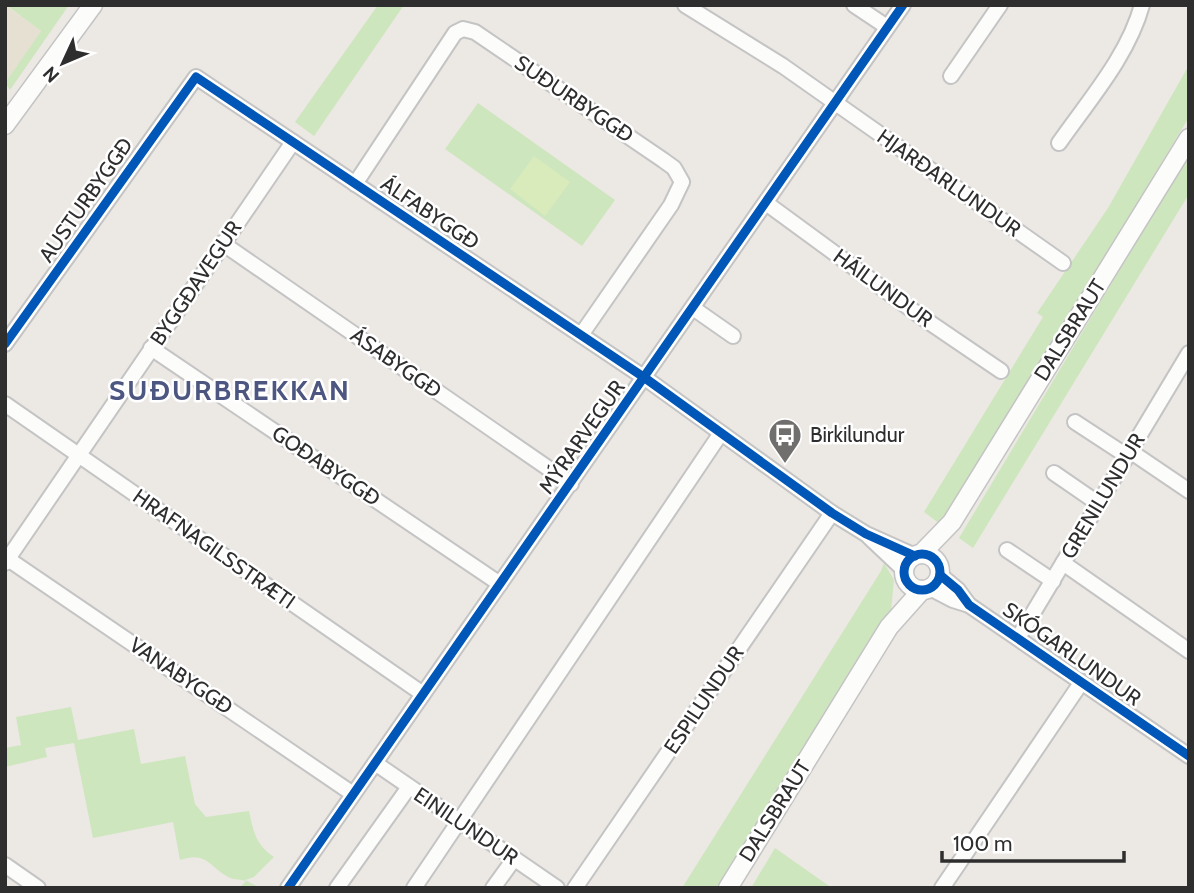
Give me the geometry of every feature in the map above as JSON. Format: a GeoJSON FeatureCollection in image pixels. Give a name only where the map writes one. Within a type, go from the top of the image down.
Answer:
{"type":"FeatureCollection","features":[{"type":"Feature","properties":{"kind":"street"},"geometry":{"type":"LineString","coordinates":[[5,125],[93,5]]}},
{"type":"Feature","properties":{"kind":"street","name":"HJARÐARLUNDUR"},"geometry":{"type":"LineString","coordinates":[[685,5],[761,51],[836,102],[1063,263]]}},
{"type":"Feature","properties":{"kind":"street"},"geometry":{"type":"LineString","coordinates":[[854,5],[887,27]]}},
{"type":"Feature","properties":{"kind":"street","name":"MÝRARVEGUR"},"geometry":{"type":"LineString","coordinates":[[288,888],[903,5]]}},
{"type":"Feature","properties":{"kind":"street"},"geometry":{"type":"LineString","coordinates":[[951,76],[1000,5]]}},
{"type":"Feature","properties":{"kind":"street"},"geometry":{"type":"LineString","coordinates":[[1059,143],[1116,60],[1138,19],[1142,5]]}},
{"type":"Feature","properties":{"kind":"street","name":"SUÐURBYGGÐ"},"geometry":{"type":"LineString","coordinates":[[355,184],[455,33],[463,29],[475,32],[663,160],[681,177],[682,181],[671,205],[581,335]]}},
{"type":"Feature","properties":{"kind":"street","name":"ÁLFABYGGÐ"},"geometry":{"type":"LineString","coordinates":[[196,77],[645,378]]}},
{"type":"Feature","properties":{"kind":"street","name":"AUSTURBYGGÐ"},"geometry":{"type":"LineString","coordinates":[[5,344],[196,77]]}},
{"type":"Feature","properties":{"kind":"street","name":"DALSBRAUT"},"geometry":{"type":"LineString","coordinates":[[728,888],[889,627],[911,564],[952,522],[1189,138]]}},
{"type":"Feature","properties":{"kind":"street","name":"BYGGÐAVEGUR"},"geometry":{"type":"LineString","coordinates":[[7,561],[293,142]]}},
{"type":"Feature","properties":{"kind":"street","name":"HÁILUNDUR"},"geometry":{"type":"LineString","coordinates":[[766,203],[1001,371]]}},
{"type":"Feature","properties":{"kind":"street","name":"ÁSABYGGÐ"},"geometry":{"type":"LineString","coordinates":[[222,243],[570,484]]}},
{"type":"Feature","properties":{"kind":"street"},"geometry":{"type":"LineString","coordinates":[[693,308],[733,336]]}},
{"type":"Feature","properties":{"kind":"street","name":"GOÐABYGGÐ"},"geometry":{"type":"LineString","coordinates":[[151,348],[500,584]]}},
{"type":"Feature","properties":{"kind":"street","name":"GRENILUNDUR"},"geometry":{"type":"LineString","coordinates":[[1018,638],[1189,353]]}},
{"type":"Feature","properties":{"kind":"street"},"geometry":{"type":"LineString","coordinates":[[645,378],[832,513],[911,564]]}},
{"type":"Feature","properties":{"kind":"street","name":"HRAFNAGILSSTRÆTI"},"geometry":{"type":"LineString","coordinates":[[5,404],[423,694]]}},
{"type":"Feature","properties":{"kind":"street"},"geometry":{"type":"LineString","coordinates":[[1075,422],[1189,491]]}},
{"type":"Feature","properties":{"kind":"street"},"geometry":{"type":"LineString","coordinates":[[414,888],[721,433]]}},
{"type":"Feature","properties":{"kind":"street"},"geometry":{"type":"LineString","coordinates":[[1054,473],[1099,504]]}},
{"type":"Feature","properties":{"kind":"street","name":"ESPILUNDUR"},"geometry":{"type":"LineString","coordinates":[[575,888],[832,513]]}},
{"type":"Feature","properties":{"kind":"street","name":"DALSBRAUT"},"geometry":{"type":"LineString","coordinates":[[889,627],[933,580],[952,522]]}},
{"type":"Feature","properties":{"kind":"street"},"geometry":{"type":"LineString","coordinates":[[1007,550],[1052,581]]}},
{"type":"Feature","properties":{"kind":"street"},"geometry":{"type":"LineString","coordinates":[[932,557],[933,580],[908,584],[911,564],[932,557]]}},
{"type":"Feature","properties":{"kind":"street","name":"VANABYGGÐ"},"geometry":{"type":"LineString","coordinates":[[7,561],[353,794]]}},
{"type":"Feature","properties":{"kind":"street"},"geometry":{"type":"LineString","coordinates":[[1063,564],[1189,651]]}},
{"type":"Feature","properties":{"kind":"street","name":"SKÓGARLUNDUR"},"geometry":{"type":"LineString","coordinates":[[933,580],[953,600],[969,605],[1189,756]]}},
{"type":"Feature","properties":{"kind":"street"},"geometry":{"type":"LineString","coordinates":[[942,888],[1081,683]]}},
{"type":"Feature","properties":{"kind":"street","name":"EINILUNDUR"},"geometry":{"type":"LineString","coordinates":[[375,763],[557,888]]}},
{"type":"Feature","properties":{"kind":"street"},"geometry":{"type":"LineString","coordinates":[[337,888],[408,787]]}},
{"type":"Feature","properties":{"kind":"street"},"geometry":{"type":"LineString","coordinates":[[493,888],[514,859]]}},
{"type":"Feature","properties":{"kind":"street"},"geometry":{"type":"LineString","coordinates":[[5,865],[38,888]]}},
{"type":"Feature","properties":{"kind":"shaded area"},"geometry":{"type":"Polygon","coordinates":[[[5,5],[41,31],[5,83],[5,5]]]}},
{"type":"Feature","properties":{"kind":"green space"},"geometry":{"type":"Polygon","coordinates":[[[6,5],[69,5],[10,90],[5,83],[41,31],[6,5]]]}},
{"type":"Feature","properties":{"kind":"green space"},"geometry":{"type":"Polygon","coordinates":[[[378,5],[404,5],[314,136],[295,122],[378,5]]]}},
{"type":"Feature","properties":{"kind":"green space"},"geometry":{"type":"Polygon","coordinates":[[[1189,65],[1189,117],[944,527],[924,512],[1043,317],[1037,313],[1108,208],[1189,65]]]}},
{"type":"Feature","properties":{"kind":"green space"},"geometry":{"type":"Polygon","coordinates":[[[478,103],[615,200],[582,246],[445,149],[478,103]]]}},
{"type":"Feature","properties":{"kind":"green space"},"geometry":{"type":"Polygon","coordinates":[[[1189,154],[1189,194],[973,548],[959,538],[1189,154]]]}},
{"type":"Feature","properties":{"kind":"green space"},"geometry":{"type":"Polygon","coordinates":[[[534,156],[570,182],[545,216],[510,189],[534,156]]]}},
{"type":"Feature","properties":{"kind":"green space"},"geometry":{"type":"Polygon","coordinates":[[[884,563],[894,580],[891,611],[721,888],[682,888],[881,571],[884,563]]]}},
{"type":"Feature","properties":{"kind":"green space"},"geometry":{"type":"Polygon","coordinates":[[[71,707],[78,740],[134,729],[141,764],[185,756],[195,804],[206,817],[249,811],[256,837],[263,848],[274,857],[254,877],[245,880],[260,888],[239,888],[246,881],[230,878],[197,857],[180,860],[173,822],[93,838],[74,743],[45,748],[47,757],[5,767],[5,748],[21,745],[16,717],[71,707]]]}},
{"type":"Feature","properties":{"kind":"green space"},"geometry":{"type":"Polygon","coordinates":[[[775,848],[832,888],[751,888],[775,848]]]}},
{"type":"Feature","properties":{"kind":"cycle path"},"geometry":{"type":"LineString","coordinates":[[288,888],[903,5]]}},
{"type":"Feature","properties":{"kind":"cycle path"},"geometry":{"type":"LineString","coordinates":[[5,344],[196,77],[645,378],[832,513],[866,534],[915,556]]}},
{"type":"Feature","properties":{"kind":"cycle path"},"geometry":{"type":"LineString","coordinates":[[922,554],[935,559],[940,572],[935,585],[922,590],[909,585],[904,572],[909,559],[922,554]]}},
{"type":"Feature","properties":{"kind":"cycle path"},"geometry":{"type":"LineString","coordinates":[[940,575],[958,590],[969,605],[1189,756]]}},
{"type":"Feature","properties":{"kind":"place","name":"Birkilundur"},"geometry":{"type":"Point","coordinates":[785,465]}},
{"type":"Feature","properties":{"kind":"district","name":"SUÐURBREKKAN"},"geometry":{"type":"Point","coordinates":[230,390]}}]}
